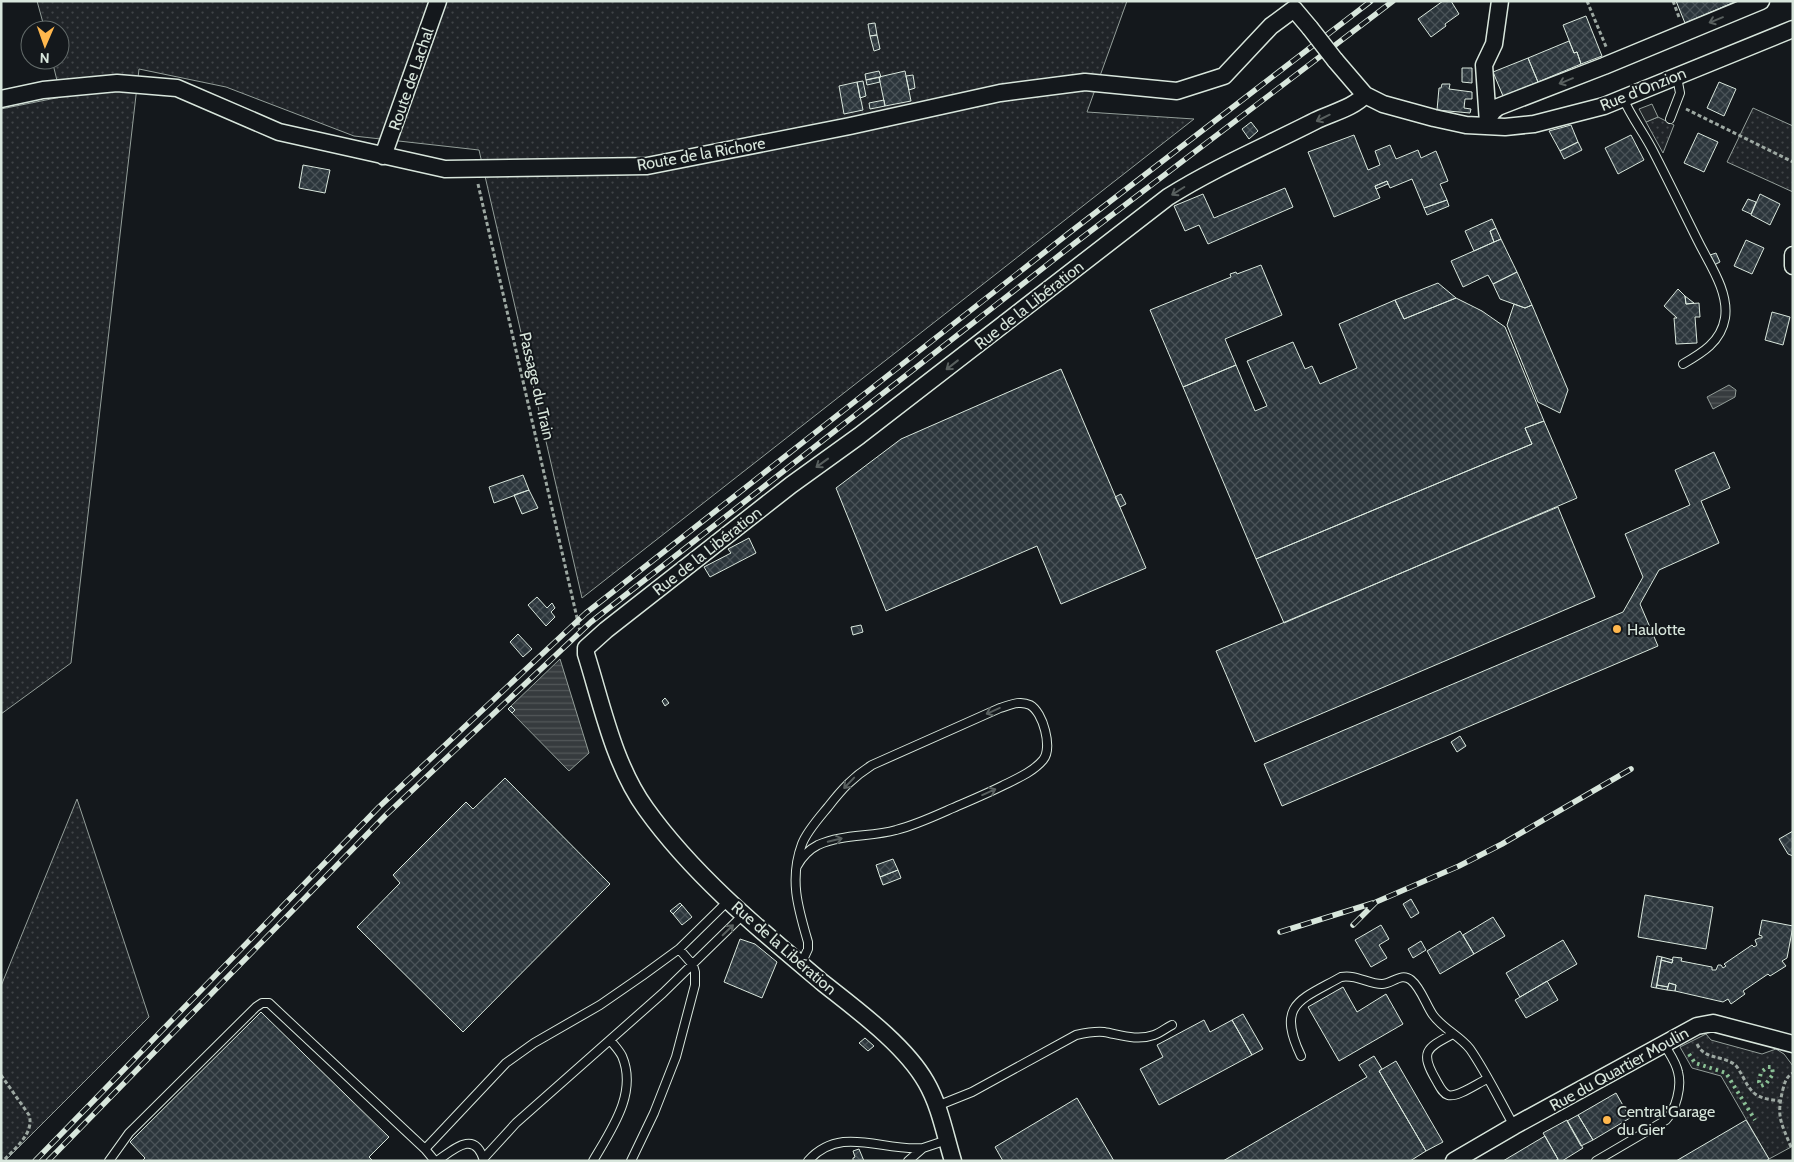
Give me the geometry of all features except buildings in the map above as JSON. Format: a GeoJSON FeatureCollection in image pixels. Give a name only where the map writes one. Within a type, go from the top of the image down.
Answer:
{"type":"FeatureCollection","features":[{"type":"Feature","properties":{"kind":"street","name":"Route de Lachal"},"geometry":{"type":"LineString","coordinates":[[384,156],[438,1]]}},
{"type":"Feature","properties":{"kind":"street"},"geometry":{"type":"LineString","coordinates":[[1488,123],[1493,111],[1498,107],[1761,1]]}},
{"type":"Feature","properties":{"kind":"street","name":"Route de la Richore"},"geometry":{"type":"LineString","coordinates":[[1,99],[43,90],[117,83],[177,88],[279,132],[445,169],[647,166],[850,126],[1000,93],[1085,82],[1176,91],[1224,76],[1271,26],[1296,5],[1310,28],[1335,60]]}},
{"type":"Feature","properties":{"kind":"street"},"geometry":{"type":"LineString","coordinates":[[1488,123],[1484,65],[1494,44],[1502,6]]}},
{"type":"Feature","properties":{"kind":"street","name":"Rue d'Onzion"},"geometry":{"type":"LineString","coordinates":[[1335,60],[1365,94],[1383,104],[1404,111],[1466,125],[1488,123],[1534,124],[1570,116],[1623,98],[1793,29]]}},
{"type":"Feature","properties":{"kind":"street","name":"Rue de la Libération"},"geometry":{"type":"LineString","coordinates":[[953,1161],[937,1106],[926,1082],[910,1060],[879,1029],[801,964],[729,900],[675,846],[646,809],[632,789],[621,767],[589,664],[586,648],[791,485],[859,436],[1168,197],[1325,116],[1355,103],[1365,94]]}},
{"type":"Feature","properties":{"kind":"street"},"geometry":{"type":"LineString","coordinates":[[1793,255],[1793,266]]}},
{"type":"Feature","properties":{"kind":"street","name":"Rue du Quartier Moulin"},"geometry":{"type":"LineString","coordinates":[[1454,1161],[1514,1126],[1703,1024],[1712,1023],[1793,1044]]}},
{"type":"Feature","properties":{"kind":"lane"},"geometry":{"type":"LineString","coordinates":[[1670,119],[1680,93],[1677,76]]}},
{"type":"Feature","properties":{"kind":"lane"},"geometry":{"type":"LineString","coordinates":[[1623,98],[1653,150],[1721,288],[1724,301],[1725,318],[1720,334],[1713,344],[1683,364]]}},
{"type":"Feature","properties":{"kind":"lane"},"geometry":{"type":"LineString","coordinates":[[797,866],[804,854],[818,845],[841,838],[896,830],[924,821],[1028,772],[1044,759],[1049,748],[1046,732],[1037,713],[1030,705],[1017,702],[872,765],[856,774],[812,827],[802,844],[797,866],[795,896],[808,942],[808,949],[801,964]]}},
{"type":"Feature","properties":{"kind":"lane"},"geometry":{"type":"LineString","coordinates":[[426,1149],[506,1062],[534,1043],[600,1005],[679,948],[729,900]]}},
{"type":"Feature","properties":{"kind":"lane"},"geometry":{"type":"LineString","coordinates":[[109,1161],[130,1133],[262,1003],[269,1003],[276,1008],[426,1149],[436,1161],[464,1143],[479,1148],[484,1160],[516,1123],[693,965],[744,914]]}},
{"type":"Feature","properties":{"kind":"lane"},"geometry":{"type":"LineString","coordinates":[[631,1161],[654,1113],[676,1057],[695,985],[696,972],[693,965],[679,948]]}},
{"type":"Feature","properties":{"kind":"lane"},"geometry":{"type":"LineString","coordinates":[[1301,1056],[1290,1030],[1294,1008],[1302,999],[1341,977],[1348,976],[1378,984],[1385,984],[1401,977],[1410,979],[1433,1014],[1469,1049],[1514,1126]]}},
{"type":"Feature","properties":{"kind":"lane"},"geometry":{"type":"LineString","coordinates":[[937,1106],[972,1092],[1076,1035],[1088,1032],[1102,1032],[1119,1036],[1138,1037],[1154,1035],[1172,1026]]}},
{"type":"Feature","properties":{"kind":"lane"},"geometry":{"type":"LineString","coordinates":[[1453,1034],[1435,1044],[1427,1055],[1428,1067],[1442,1090],[1447,1095],[1453,1095],[1487,1079]]}},
{"type":"Feature","properties":{"kind":"lane"},"geometry":{"type":"LineString","coordinates":[[593,1161],[617,1120],[626,1091],[627,1070],[621,1054],[610,1040]]}},
{"type":"Feature","properties":{"kind":"lane"},"geometry":{"type":"LineString","coordinates":[[1596,1161],[1666,1120],[1672,1114],[1675,1107],[1679,1073],[1664,1044]]}},
{"type":"Feature","properties":{"kind":"lane"},"geometry":{"type":"LineString","coordinates":[[808,1161],[827,1145],[838,1142],[877,1143],[910,1150],[947,1140]]}},
{"type":"Feature","properties":{"kind":"lane"},"geometry":{"type":"LineString","coordinates":[[908,1161],[923,1148]]}},
{"type":"Feature","properties":{"kind":"path"},"geometry":{"type":"LineString","coordinates":[[1587,1],[1613,62]]}},
{"type":"Feature","properties":{"kind":"path"},"geometry":{"type":"LineString","coordinates":[[1676,104],[1793,162]]}},
{"type":"Feature","properties":{"kind":"path","name":"Passage du Train"},"geometry":{"type":"LineString","coordinates":[[474,168],[575,609]]}},
{"type":"Feature","properties":{"kind":"path"},"geometry":{"type":"LineString","coordinates":[[1689,1030],[1698,1048],[1705,1054],[1729,1061],[1737,1066],[1754,1094],[1762,1098],[1780,1101]]}},
{"type":"Feature","properties":{"kind":"path"},"geometry":{"type":"LineString","coordinates":[[1791,1147],[1778,1110],[1785,1082],[1793,1073]]}},
{"type":"Feature","properties":{"kind":"path"},"geometry":{"type":"LineString","coordinates":[[1,1076],[31,1120],[30,1129],[24,1138],[3,1161]]}},
{"type":"Feature","properties":{"kind":"shaded area"},"geometry":{"type":"Polygon","coordinates":[[[37,1],[1127,1],[1087,112],[1194,119],[582,598],[479,150],[354,136],[226,87],[139,69],[71,663],[1,714],[1,109],[61,97],[54,70],[70,70],[70,20],[42,20],[37,1]]]}},
{"type":"Feature","properties":{"kind":"shaded area"},"geometry":{"type":"Polygon","coordinates":[[[1652,104],[1658,117],[1646,122],[1639,109],[1652,104]]]}},
{"type":"Feature","properties":{"kind":"shaded area"},"geometry":{"type":"Polygon","coordinates":[[[1753,108],[1793,126],[1793,192],[1727,162],[1753,108]]]}},
{"type":"Feature","properties":{"kind":"shaded area"},"geometry":{"type":"Polygon","coordinates":[[[1658,117],[1674,125],[1663,153],[1646,122],[1658,117]]]}},
{"type":"Feature","properties":{"kind":"shaded area"},"geometry":{"type":"Polygon","coordinates":[[[1729,385],[1736,390],[1735,397],[1713,409],[1707,397],[1729,385]]]}},
{"type":"Feature","properties":{"kind":"shaded area"},"geometry":{"type":"Polygon","coordinates":[[[560,659],[589,753],[569,771],[512,713],[515,710],[511,706],[560,659]]]}},
{"type":"Feature","properties":{"kind":"shaded area"},"geometry":{"type":"Polygon","coordinates":[[[77,799],[149,1017],[5,1161],[1,1161],[1,986],[77,799]]]}},
{"type":"Feature","properties":{"kind":"shaded area"},"geometry":{"type":"Polygon","coordinates":[[[1706,1034],[1711,1040],[1762,1054],[1776,1049],[1784,1054],[1793,1066],[1793,1146],[1769,1159],[1721,1076],[1692,1068],[1680,1047],[1706,1034]]]}},
{"type":"Feature","properties":{"kind":"railway"},"geometry":{"type":"LineString","coordinates":[[35,1161],[379,807],[586,613],[1069,233],[1371,1]]}},
{"type":"Feature","properties":{"kind":"railway"},"geometry":{"type":"LineString","coordinates":[[48,1161],[386,815],[591,622],[1075,243],[1393,1]]}},
{"type":"Feature","properties":{"kind":"railway"},"geometry":{"type":"LineString","coordinates":[[1353,925],[1376,902],[1459,866],[1502,844],[1631,769]]}},
{"type":"Feature","properties":{"kind":"railway"},"geometry":{"type":"LineString","coordinates":[[1280,932],[1373,903]]}},
{"type":"Feature","properties":{"kind":"hedge"},"geometry":{"type":"LineString","coordinates":[[1689,1054],[1695,1063],[1726,1073],[1755,1120]]}},
{"type":"Feature","properties":{"kind":"hedge"},"geometry":{"type":"LineString","coordinates":[[1768,1067],[1772,1067],[1773,1074],[1766,1084],[1761,1086],[1759,1082],[1761,1072],[1768,1067]]}},
{"type":"Feature","properties":{"kind":"place","name":"Haulotte"},"geometry":{"type":"Point","coordinates":[1617,629]}},
{"type":"Feature","properties":{"kind":"place","name":"Central'Garage du Gier"},"geometry":{"type":"Point","coordinates":[1607,1120]}}]}
